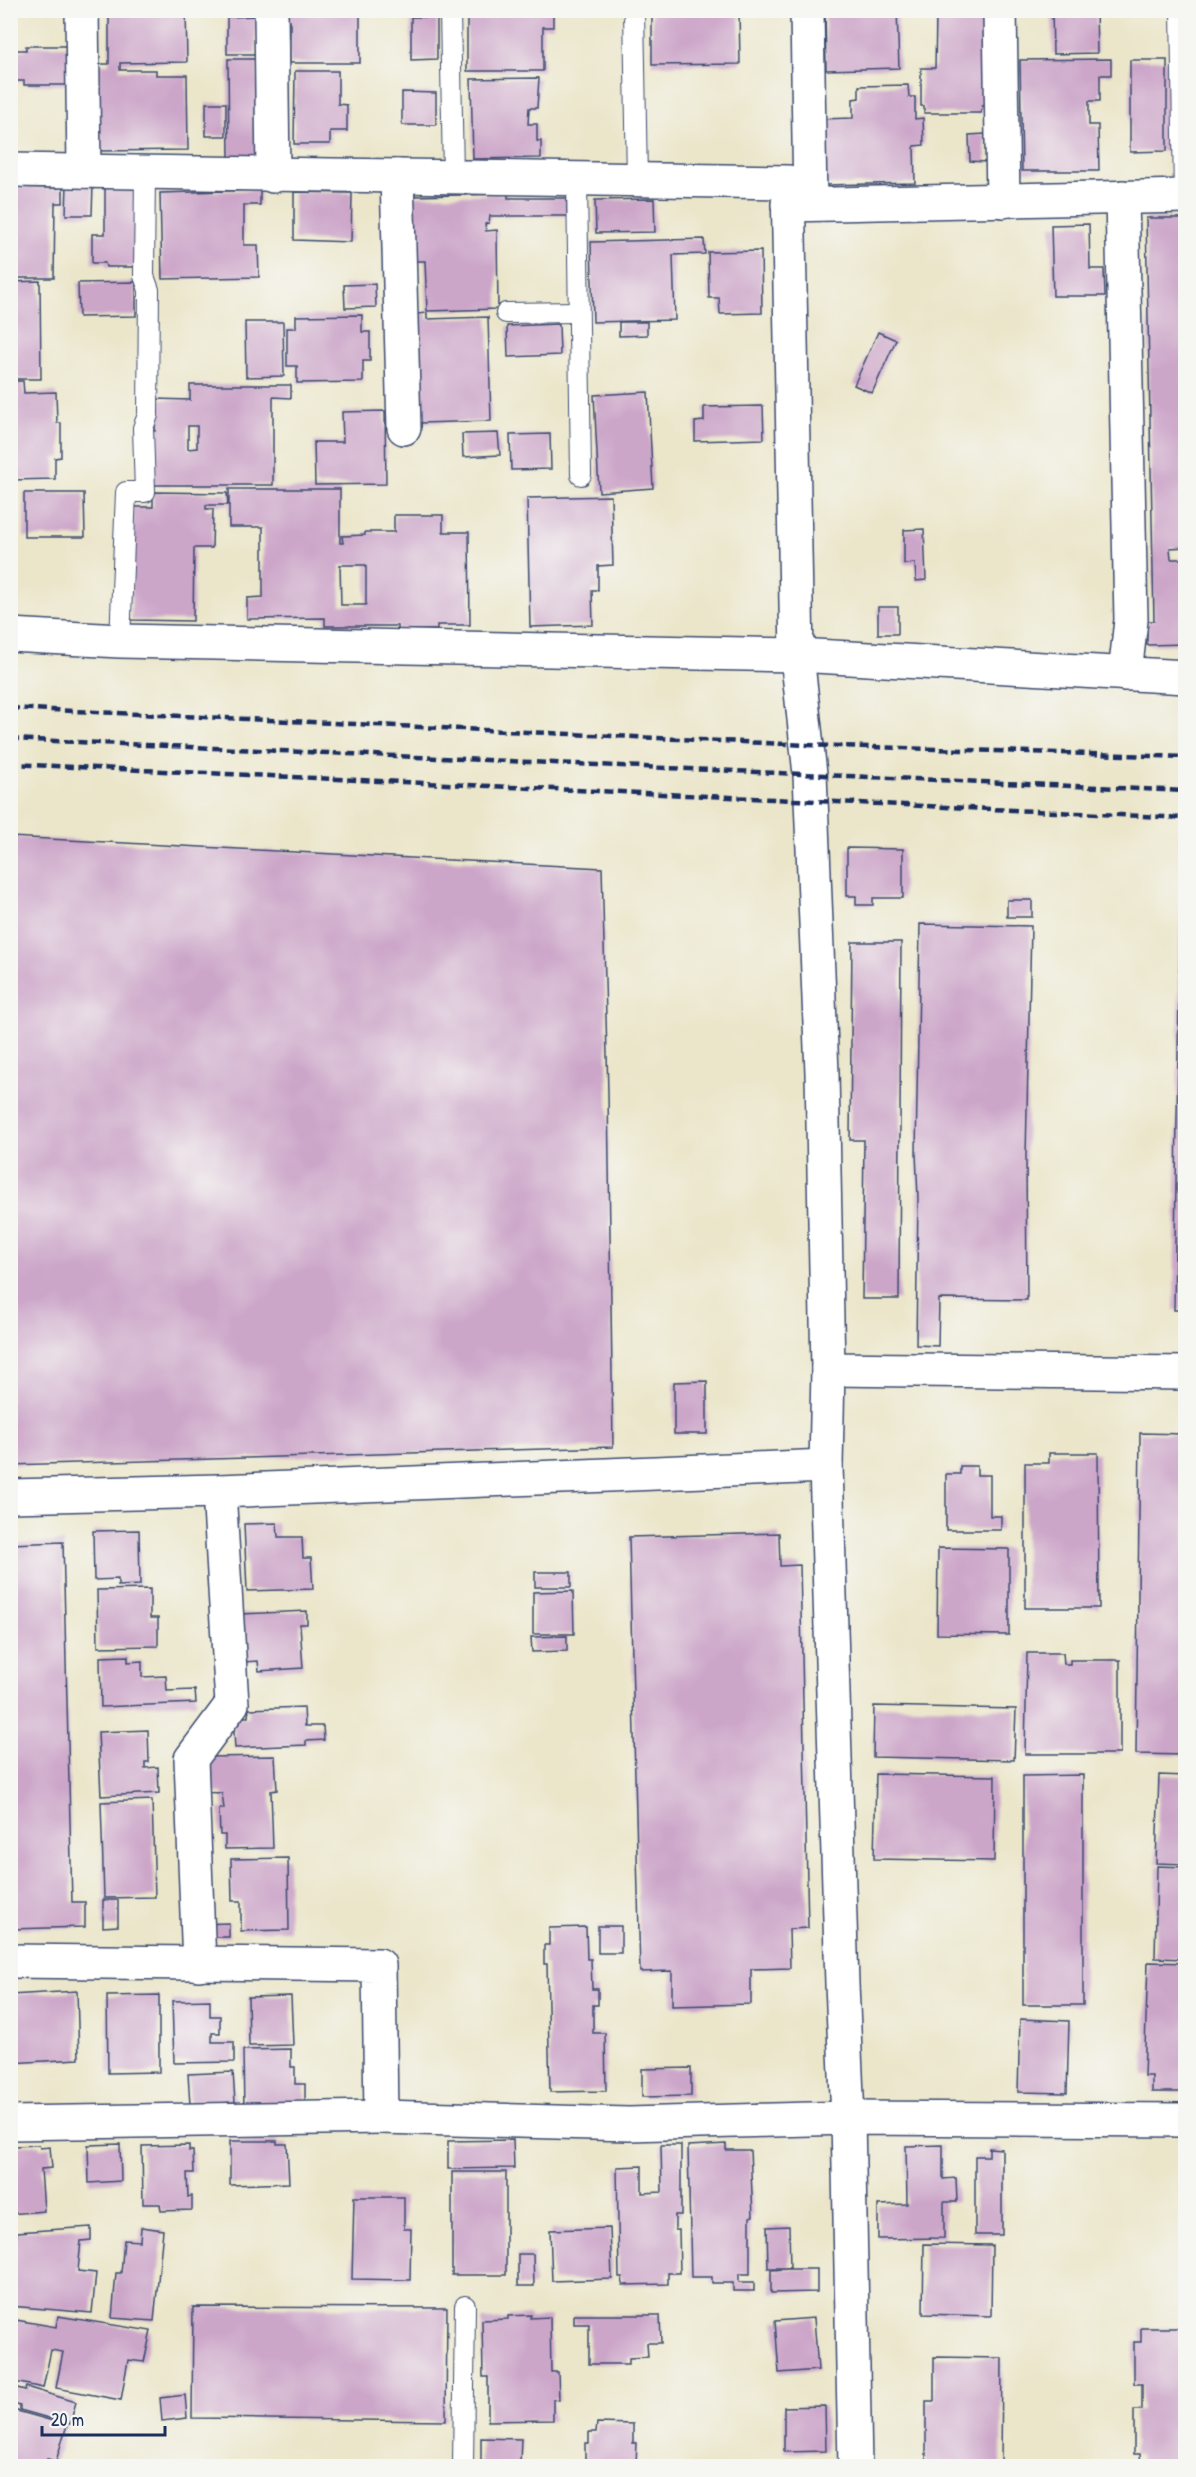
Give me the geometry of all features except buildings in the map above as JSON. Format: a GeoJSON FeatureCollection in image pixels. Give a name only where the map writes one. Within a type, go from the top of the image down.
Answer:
{"type":"FeatureCollection","features":[{"type":"Feature","properties":{"kind":"street"},"geometry":{"type":"LineString","coordinates":[[82,10],[84,171]]}},
{"type":"Feature","properties":{"kind":"street"},"geometry":{"type":"LineString","coordinates":[[271,10],[273,176]]}},
{"type":"Feature","properties":{"kind":"street"},"geometry":{"type":"LineString","coordinates":[[807,10],[799,205],[797,655],[810,774],[822,1073],[828,1369],[826,1466],[841,1972],[848,2118],[855,2466]]}},
{"type":"Feature","properties":{"kind":"street"},"geometry":{"type":"LineString","coordinates":[[1000,10],[1003,201]]}},
{"type":"Feature","properties":{"kind":"street"},"geometry":{"type":"LineString","coordinates":[[10,170],[273,176],[453,175],[788,182],[799,205]]}},
{"type":"Feature","properties":{"kind":"street"},"geometry":{"type":"LineString","coordinates":[[397,176],[404,428]]}},
{"type":"Feature","properties":{"kind":"street"},"geometry":{"type":"LineString","coordinates":[[799,205],[1185,196]]}},
{"type":"Feature","properties":{"kind":"street"},"geometry":{"type":"LineString","coordinates":[[1122,197],[1131,620],[1125,674]]}},
{"type":"Feature","properties":{"kind":"street"},"geometry":{"type":"LineString","coordinates":[[10,635],[120,641],[797,655],[1185,677]]}},
{"type":"Feature","properties":{"kind":"street"},"geometry":{"type":"LineString","coordinates":[[828,1369],[1185,1373]]}},
{"type":"Feature","properties":{"kind":"street"},"geometry":{"type":"LineString","coordinates":[[10,1496],[219,1491],[826,1466]]}},
{"type":"Feature","properties":{"kind":"street"},"geometry":{"type":"LineString","coordinates":[[200,1964],[191,1759],[232,1704],[219,1491]]}},
{"type":"Feature","properties":{"kind":"street"},"geometry":{"type":"LineString","coordinates":[[10,1961],[379,1965],[381,2117]]}},
{"type":"Feature","properties":{"kind":"street"},"geometry":{"type":"LineString","coordinates":[[10,2123],[381,2117],[629,2124],[848,2118],[1185,2120]]}},
{"type":"Feature","properties":{"kind":"lane"},"geometry":{"type":"LineString","coordinates":[[450,10],[453,175]]}},
{"type":"Feature","properties":{"kind":"lane"},"geometry":{"type":"LineString","coordinates":[[634,10],[637,180]]}},
{"type":"Feature","properties":{"kind":"lane"},"geometry":{"type":"LineString","coordinates":[[1181,10],[1185,196]]}},
{"type":"Feature","properties":{"kind":"lane"},"geometry":{"type":"LineString","coordinates":[[120,641],[126,492],[145,492],[143,428],[148,415],[149,290],[144,276],[145,173]]}},
{"type":"Feature","properties":{"kind":"lane"},"geometry":{"type":"LineString","coordinates":[[577,178],[580,475]]}},
{"type":"Feature","properties":{"kind":"lane"},"geometry":{"type":"LineString","coordinates":[[506,313],[578,312]]}},
{"type":"Feature","properties":{"kind":"lane"},"geometry":{"type":"LineString","coordinates":[[463,2466],[465,2306]]}},
{"type":"Feature","properties":{"kind":"railway"},"geometry":{"type":"LineString","coordinates":[[10,708],[807,745],[1186,757]]}},
{"type":"Feature","properties":{"kind":"railway"},"geometry":{"type":"LineString","coordinates":[[10,739],[1186,791]]}},
{"type":"Feature","properties":{"kind":"railway"},"geometry":{"type":"LineString","coordinates":[[10,764],[1186,818]]}}]}
